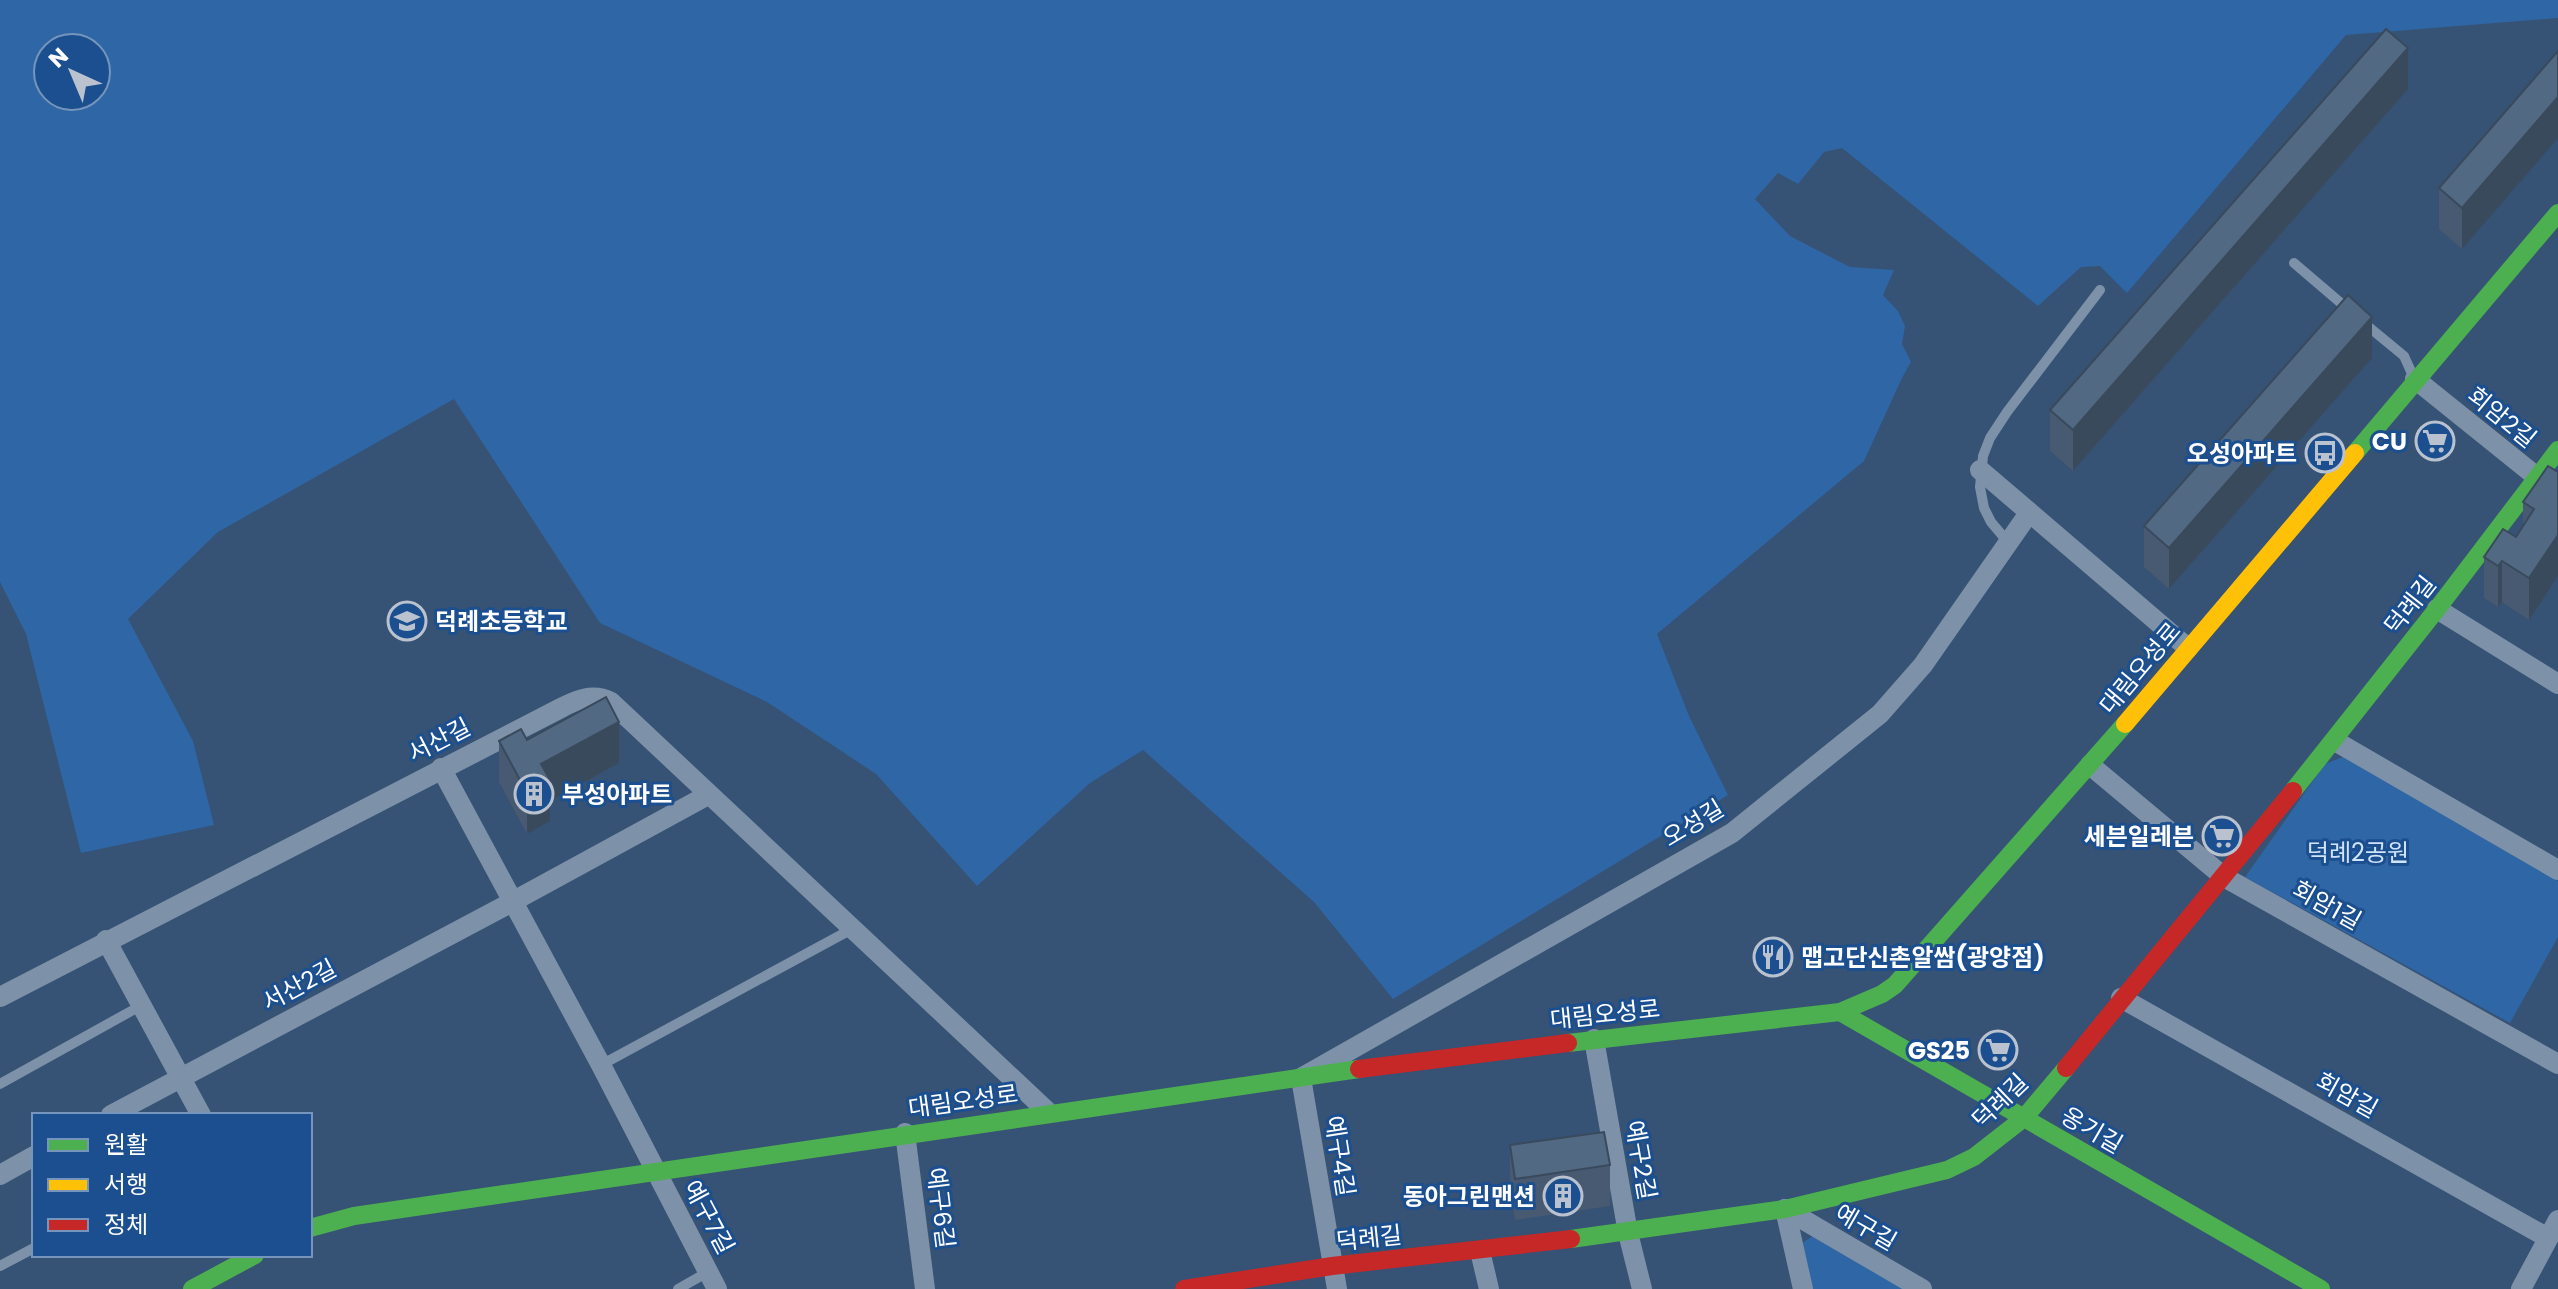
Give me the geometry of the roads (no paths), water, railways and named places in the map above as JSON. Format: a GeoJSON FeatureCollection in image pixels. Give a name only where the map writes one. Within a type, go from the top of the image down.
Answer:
{"type":"FeatureCollection","features":[{"type":"Feature","properties":{"kind":"street","name":"대림오성로"},"geometry":{"type":"LineString","coordinates":[[312,1227],[354,1216],[654,1170],[1412,1061],[1840,1012],[1882,994],[1895,985],[2090,765],[2558,213]]}},
{"type":"Feature","properties":{"kind":"street","name":"회암2길"},"geometry":{"type":"LineString","coordinates":[[2415,379],[2558,494]]}},
{"type":"Feature","properties":{"kind":"street","name":"덕례길"},"geometry":{"type":"LineString","coordinates":[[1184,1289],[1332,1266],[1628,1233],[1785,1209],[1947,1170],[1974,1157],[2024,1118],[2224,877],[2335,741],[2558,450]]}},
{"type":"Feature","properties":{"kind":"street"},"geometry":{"type":"LineString","coordinates":[[1980,470],[2188,648]]}},
{"type":"Feature","properties":{"kind":"street","name":"오성길"},"geometry":{"type":"LineString","coordinates":[[1301,1078],[1732,833],[1880,714],[1923,665],[2029,513]]}},
{"type":"Feature","properties":{"kind":"street"},"geometry":{"type":"LineString","coordinates":[[2437,609],[2558,684]]}},
{"type":"Feature","properties":{"kind":"street","name":"서산길"},"geometry":{"type":"LineString","coordinates":[[0,997],[441,768],[573,702],[600,697],[611,702],[1049,1113]]}},
{"type":"Feature","properties":{"kind":"street"},"geometry":{"type":"LineString","coordinates":[[2335,741],[2558,870]]}},
{"type":"Feature","properties":{"kind":"street","name":"회암1길"},"geometry":{"type":"LineString","coordinates":[[2090,765],[2224,877],[2558,1064]]}},
{"type":"Feature","properties":{"kind":"street"},"geometry":{"type":"LineString","coordinates":[[441,768],[654,1170]]}},
{"type":"Feature","properties":{"kind":"street","name":"서산2길"},"geometry":{"type":"LineString","coordinates":[[115,1113],[708,795]]}},
{"type":"Feature","properties":{"kind":"street"},"geometry":{"type":"LineString","coordinates":[[106,940],[200,1113]]}},
{"type":"Feature","properties":{"kind":"street","name":"회암길"},"geometry":{"type":"LineString","coordinates":[[2121,998],[2553,1229],[2521,1289]]}},
{"type":"Feature","properties":{"kind":"street","name":"옹기길"},"geometry":{"type":"LineString","coordinates":[[1840,1012],[2321,1289]]}},
{"type":"Feature","properties":{"kind":"street","name":"예구2길"},"geometry":{"type":"LineString","coordinates":[[1594,1039],[1628,1233],[1642,1289]]}},
{"type":"Feature","properties":{"kind":"street","name":"예구4길"},"geometry":{"type":"LineString","coordinates":[[1301,1078],[1337,1289]]}},
{"type":"Feature","properties":{"kind":"street","name":"예구6길"},"geometry":{"type":"LineString","coordinates":[[905,1133],[925,1289]]}},
{"type":"Feature","properties":{"kind":"street"},"geometry":{"type":"LineString","coordinates":[[0,1175],[32,1157]]}},
{"type":"Feature","properties":{"kind":"street","name":"예구7길"},"geometry":{"type":"LineString","coordinates":[[654,1170],[713,1280]]}},
{"type":"Feature","properties":{"kind":"street"},"geometry":{"type":"LineString","coordinates":[[1785,1209],[1803,1289]]}},
{"type":"Feature","properties":{"kind":"street","name":"예구길"},"geometry":{"type":"LineString","coordinates":[[1785,1209],[1922,1289]]}},
{"type":"Feature","properties":{"kind":"street"},"geometry":{"type":"LineString","coordinates":[[1480,1251],[1489,1289]]}},
{"type":"Feature","properties":{"kind":"street"},"geometry":{"type":"LineString","coordinates":[[192,1289],[251,1257]]}},
{"type":"Feature","properties":{"kind":"lane"},"geometry":{"type":"LineString","coordinates":[[2294,263],[2404,356],[2415,379]]}},
{"type":"Feature","properties":{"kind":"lane"},"geometry":{"type":"LineString","coordinates":[[2007,541],[1984,508],[1980,487],[1980,470],[1990,438],[2100,290]]}},
{"type":"Feature","properties":{"kind":"lane"},"geometry":{"type":"LineString","coordinates":[[601,1065],[852,929]]}},
{"type":"Feature","properties":{"kind":"lane"},"geometry":{"type":"LineString","coordinates":[[0,1084],[142,1005]]}},
{"type":"Feature","properties":{"kind":"lane"},"geometry":{"type":"LineString","coordinates":[[0,1266],[32,1249]]}},
{"type":"Feature","properties":{"kind":"lane"},"geometry":{"type":"LineString","coordinates":[[678,1289],[713,1280]]}},
{"type":"Feature","properties":{"kind":"place","name":"CU"},"geometry":{"type":"Point","coordinates":[2435,441]}},
{"type":"Feature","properties":{"kind":"place","name":"오성아파트"},"geometry":{"type":"Point","coordinates":[2325,453]}},
{"type":"Feature","properties":{"kind":"place","name":"덕례초등학교"},"geometry":{"type":"Point","coordinates":[407,621]}},
{"type":"Feature","properties":{"kind":"place","name":"부성아파트"},"geometry":{"type":"Point","coordinates":[534,794]}},
{"type":"Feature","properties":{"kind":"place","name":"세븐일레븐"},"geometry":{"type":"Point","coordinates":[2222,836]}},
{"type":"Feature","properties":{"kind":"place","name":"맵고단신촌알쌈(광양점)"},"geometry":{"type":"Point","coordinates":[1773,957]}},
{"type":"Feature","properties":{"kind":"place","name":"GS25"},"geometry":{"type":"Point","coordinates":[1998,1050]}},
{"type":"Feature","properties":{"kind":"place","name":"동아그린맨션"},"geometry":{"type":"Point","coordinates":[1563,1196]}},
{"type":"Feature","properties":{"kind":"park label","name":"덕례2공원"},"geometry":{"type":"Point","coordinates":[2358,852]}}]}
